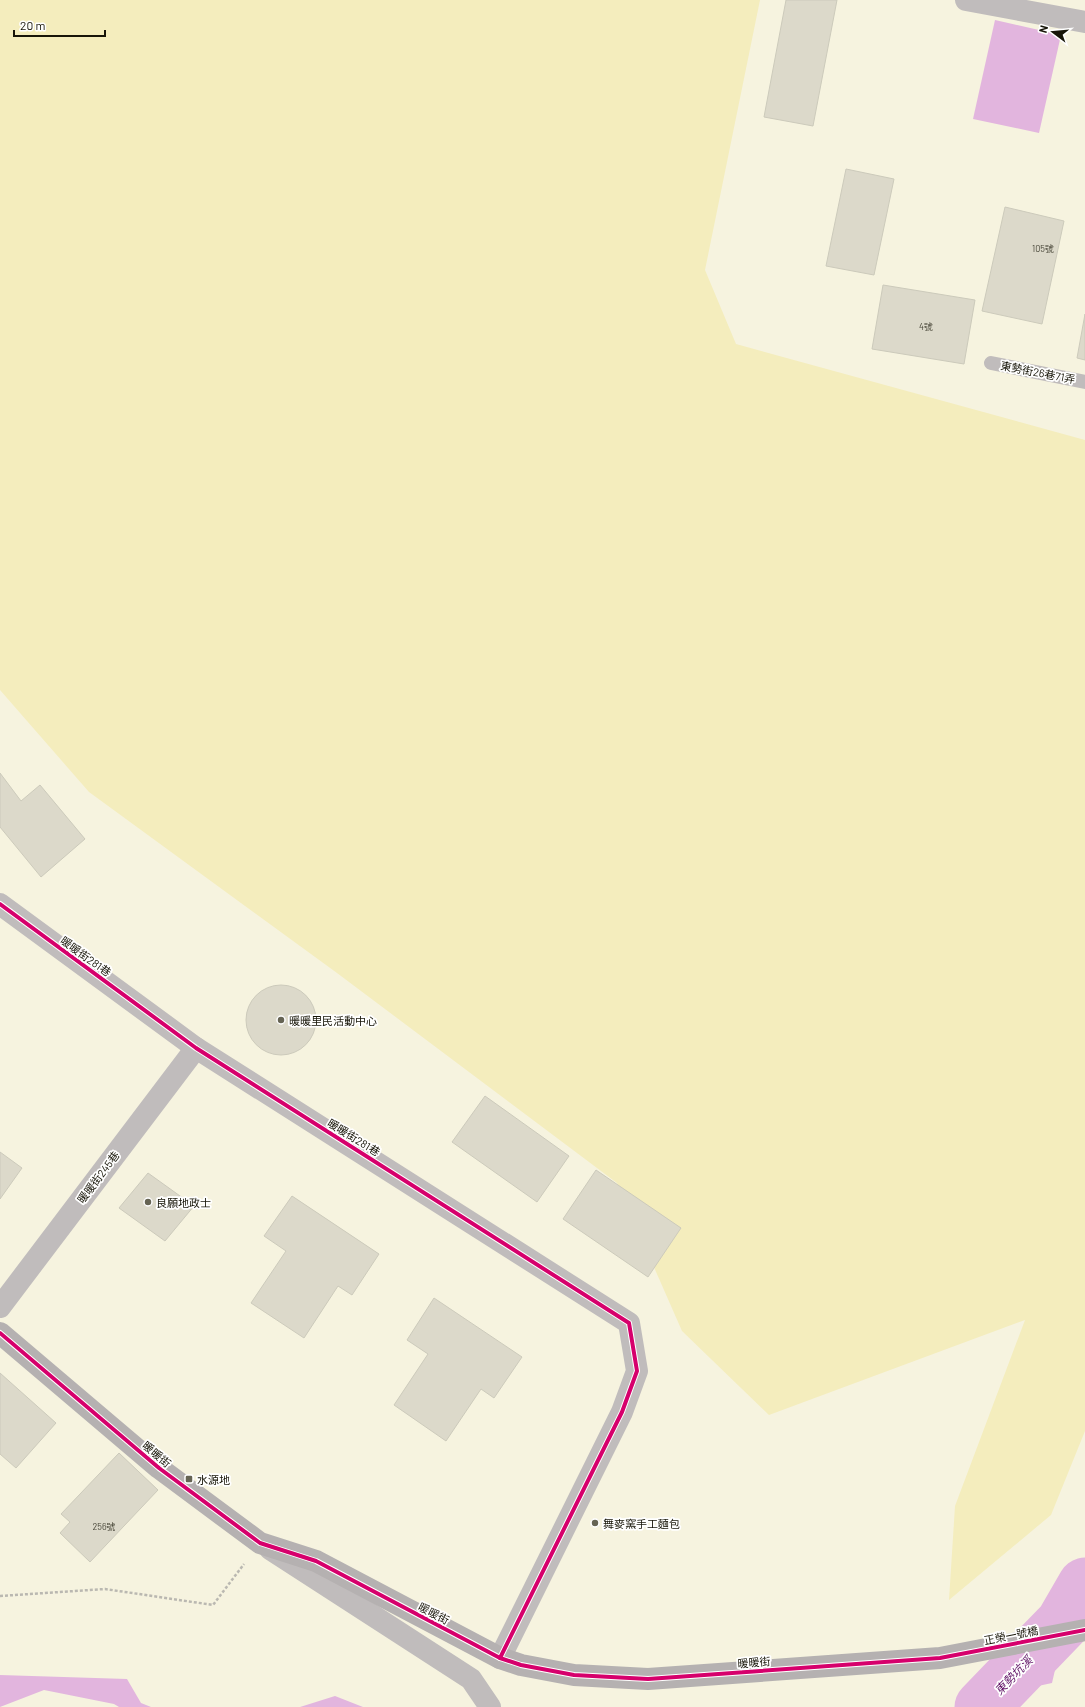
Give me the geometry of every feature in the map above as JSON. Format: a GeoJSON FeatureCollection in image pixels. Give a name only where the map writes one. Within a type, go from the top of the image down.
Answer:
{"type":"FeatureCollection","features":[{"type":"Feature","properties":{"kind":"street"},"geometry":{"type":"LineString","coordinates":[[966,0],[1085,22]]}},
{"type":"Feature","properties":{"kind":"street","name":"暖暖街281巷"},"geometry":{"type":"LineString","coordinates":[[0,904],[196,1048],[629,1323],[637,1371],[622,1412],[500,1658]]}},
{"type":"Feature","properties":{"kind":"street","name":"暖暖街245巷"},"geometry":{"type":"LineString","coordinates":[[0,1307],[196,1048]]}},
{"type":"Feature","properties":{"kind":"street","name":"暖暖街"},"geometry":{"type":"LineString","coordinates":[[0,1333],[159,1468],[260,1543],[316,1561],[500,1658],[521,1665],[574,1675],[648,1679],[940,1658]]}},
{"type":"Feature","properties":{"kind":"street"},"geometry":{"type":"LineString","coordinates":[[260,1543],[471,1679],[490,1707]]}},
{"type":"Feature","properties":{"kind":"street","name":"正榮一號橋"},"geometry":{"type":"LineString","coordinates":[[940,1658],[1085,1630]]}},
{"type":"Feature","properties":{"kind":"lane","name":"東勢街26巷71弄"},"geometry":{"type":"LineString","coordinates":[[991,363],[1085,382]]}},
{"type":"Feature","properties":{"kind":"path"},"geometry":{"type":"LineString","coordinates":[[0,1596],[105,1589],[213,1605],[260,1543]]}},
{"type":"Feature","properties":{"kind":"shaded area"},"geometry":{"type":"Polygon","coordinates":[[[0,0],[760,0],[705,270],[736,344],[1085,440],[1085,1431],[1051,1515],[949,1600],[955,1506],[1025,1320],[769,1415],[682,1331],[617,1183],[337,973],[89,792],[0,690],[0,0]]]}},
{"type":"Feature","properties":{"kind":"shaded area"},"geometry":{"type":"Polygon","coordinates":[[[995,20],[1061,35],[1039,133],[973,119],[995,20]]]}},
{"type":"Feature","properties":{"kind":"shaded area"},"geometry":{"type":"Polygon","coordinates":[[[1055,1670],[1052,1683],[1010,1692],[998,1707],[962,1707],[989,1684],[1055,1670]]]}},
{"type":"Feature","properties":{"kind":"shaded area"},"geometry":{"type":"Polygon","coordinates":[[[0,1675],[127,1679],[141,1703],[151,1707],[119,1707],[114,1704],[44,1690],[0,1707],[0,1675]]]}},
{"type":"Feature","properties":{"kind":"shaded area"},"geometry":{"type":"Polygon","coordinates":[[[335,1696],[363,1707],[300,1707],[335,1696]]]}},
{"type":"Feature","properties":{"kind":"building"},"geometry":{"type":"Polygon","coordinates":[[[786,0],[837,0],[813,126],[764,117],[786,0]]]}},
{"type":"Feature","properties":{"kind":"building"},"geometry":{"type":"Polygon","coordinates":[[[846,169],[894,179],[874,275],[826,266],[846,169]]]}},
{"type":"Feature","properties":{"kind":"building"},"geometry":{"type":"Polygon","coordinates":[[[1005,207],[1064,221],[1042,324],[982,311],[1005,207]]]}},
{"type":"Feature","properties":{"kind":"building"},"geometry":{"type":"Polygon","coordinates":[[[883,285],[975,300],[964,364],[872,349],[883,285]]]}},
{"type":"Feature","properties":{"kind":"building"},"geometry":{"type":"Polygon","coordinates":[[[1085,314],[1085,360],[1077,358],[1085,314]]]}},
{"type":"Feature","properties":{"kind":"building"},"geometry":{"type":"Polygon","coordinates":[[[0,773],[21,801],[40,785],[85,839],[41,877],[0,827],[0,773]]]}},
{"type":"Feature","properties":{"kind":"building","name":"暖暖里民活動中心"},"geometry":{"type":"Polygon","coordinates":[[[274,985],[288,985],[301,991],[310,1000],[314,1006],[316,1020],[314,1034],[306,1045],[295,1053],[288,1055],[274,1055],[267,1053],[256,1045],[248,1034],[246,1027],[246,1013],[248,1006],[256,995],[267,987],[274,985]]]}},
{"type":"Feature","properties":{"kind":"building"},"geometry":{"type":"Polygon","coordinates":[[[485,1096],[569,1156],[537,1202],[452,1142],[485,1096]]]}},
{"type":"Feature","properties":{"kind":"building"},"geometry":{"type":"Polygon","coordinates":[[[0,1152],[22,1168],[0,1199],[0,1152]]]}},
{"type":"Feature","properties":{"kind":"building"},"geometry":{"type":"Polygon","coordinates":[[[596,1170],[681,1228],[648,1277],[563,1219],[596,1170]]]}},
{"type":"Feature","properties":{"kind":"building"},"geometry":{"type":"Polygon","coordinates":[[[148,1173],[194,1206],[165,1241],[119,1208],[148,1173]]]}},
{"type":"Feature","properties":{"kind":"building"},"geometry":{"type":"Polygon","coordinates":[[[292,1196],[379,1254],[352,1295],[338,1286],[304,1338],[251,1303],[286,1251],[264,1236],[292,1196]]]}},
{"type":"Feature","properties":{"kind":"building"},"geometry":{"type":"Polygon","coordinates":[[[434,1298],[522,1357],[494,1398],[481,1389],[446,1441],[394,1405],[428,1354],[407,1340],[434,1298]]]}},
{"type":"Feature","properties":{"kind":"building"},"geometry":{"type":"Polygon","coordinates":[[[0,1373],[56,1423],[16,1468],[0,1454],[0,1373]]]}},
{"type":"Feature","properties":{"kind":"building"},"geometry":{"type":"Polygon","coordinates":[[[119,1453],[158,1490],[90,1562],[60,1533],[70,1522],[61,1514],[119,1453]]]}},
{"type":"Feature","properties":{"kind":"waterway","name":"東勢坑溪"},"geometry":{"type":"LineString","coordinates":[[982,1707],[1063,1623],[1085,1585]]}},
{"type":"Feature","properties":{"kind":"cycle path"},"geometry":{"type":"LineString","coordinates":[[0,904],[196,1048],[629,1323],[637,1371],[622,1412],[500,1658]]}},
{"type":"Feature","properties":{"kind":"cycle path"},"geometry":{"type":"LineString","coordinates":[[0,1333],[159,1468],[260,1543],[316,1561],[500,1658],[521,1665],[574,1675],[648,1679],[940,1658],[1085,1630]]}},
{"type":"Feature","properties":{"kind":"place","name":"暖暖里民活動中心"},"geometry":{"type":"Point","coordinates":[281,1020]}},
{"type":"Feature","properties":{"kind":"place","name":"良願地政士"},"geometry":{"type":"Point","coordinates":[148,1202]}},
{"type":"Feature","properties":{"kind":"place","name":"水源地"},"geometry":{"type":"Point","coordinates":[189,1479]}},
{"type":"Feature","properties":{"kind":"place","name":"舞麥窯手工麵包"},"geometry":{"type":"Point","coordinates":[595,1523]}}]}
